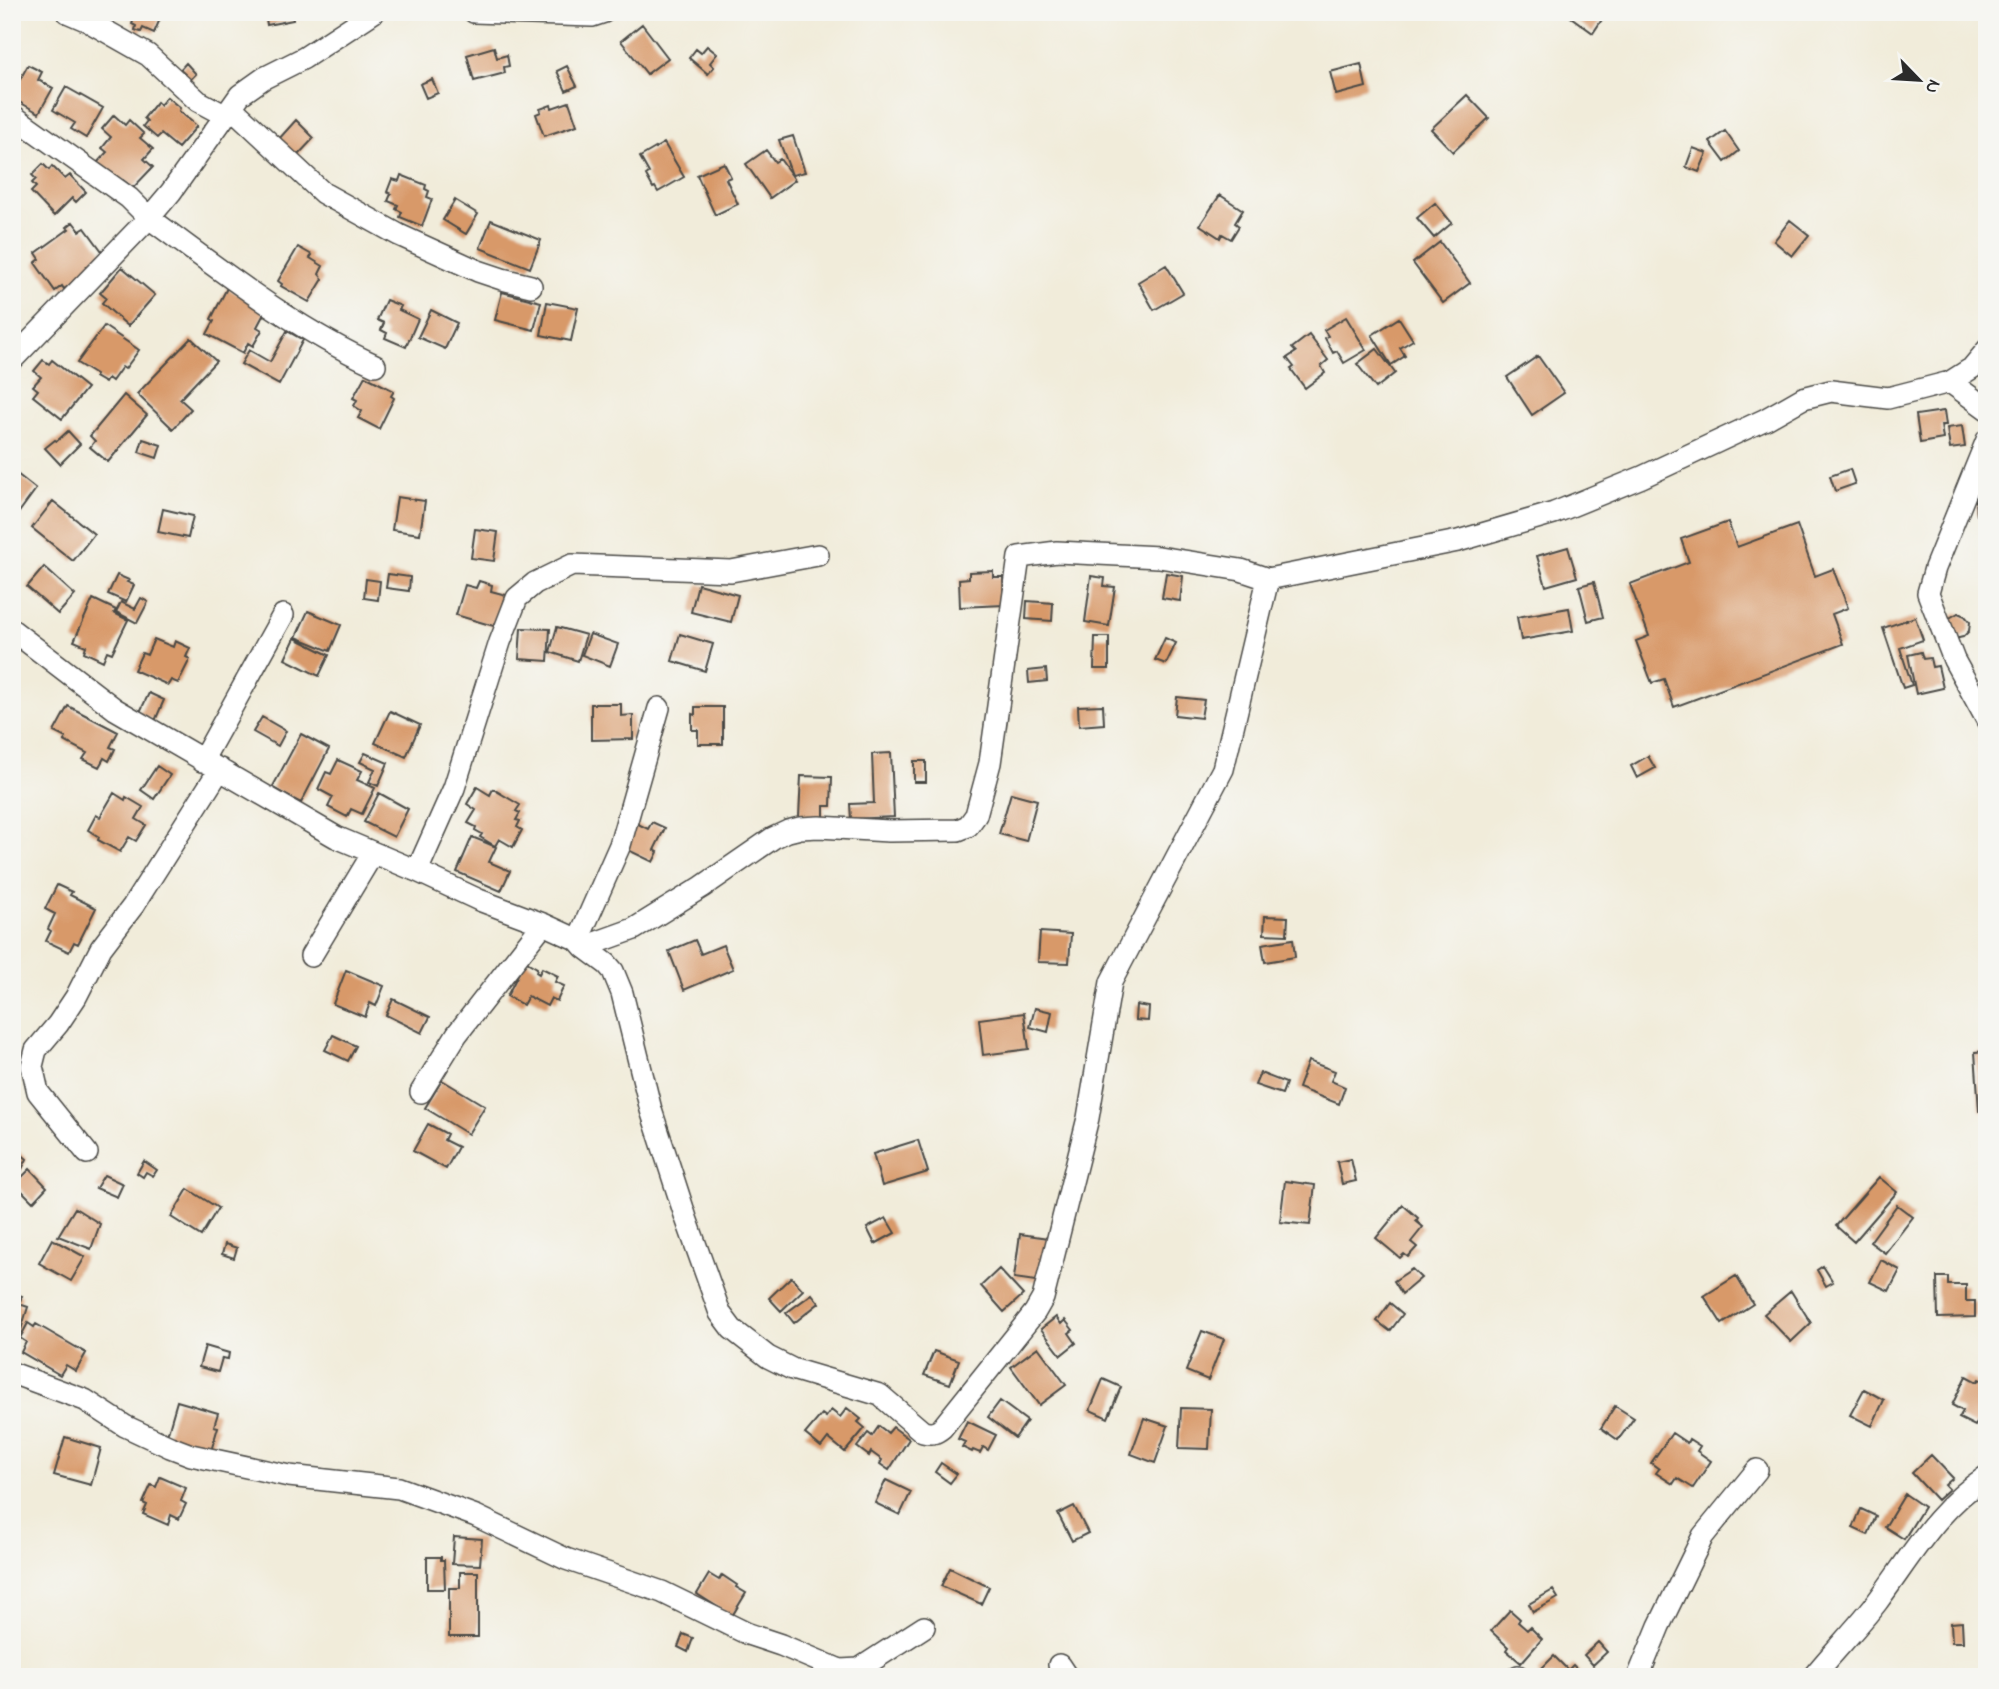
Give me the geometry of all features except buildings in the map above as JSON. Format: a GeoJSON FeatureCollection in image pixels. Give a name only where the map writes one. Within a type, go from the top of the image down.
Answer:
{"type":"FeatureCollection","features":[{"type":"Feature","properties":{"kind":"street"},"geometry":{"type":"LineString","coordinates":[[67,12],[148,55],[198,101],[229,112],[323,193],[399,235],[502,279],[531,286]]}},
{"type":"Feature","properties":{"kind":"street"},"geometry":{"type":"LineString","coordinates":[[474,12],[592,16],[604,12]]}},
{"type":"Feature","properties":{"kind":"street"},"geometry":{"type":"LineString","coordinates":[[12,360],[149,218],[240,95],[264,78],[304,58],[371,13]]}},
{"type":"Feature","properties":{"kind":"street"},"geometry":{"type":"LineString","coordinates":[[12,115],[129,198],[149,218],[292,320],[375,365]]}},
{"type":"Feature","properties":{"kind":"street"},"geometry":{"type":"LineString","coordinates":[[581,943],[634,929],[702,887],[773,838],[788,831],[819,827],[889,831],[958,830],[968,826],[976,815],[990,763],[1018,557],[1057,552],[1159,557],[1241,570],[1268,579],[1458,541],[1554,513],[1642,477],[1766,419],[1803,397],[1832,391],[1888,398],[1950,382],[1972,368],[1987,350]]}},
{"type":"Feature","properties":{"kind":"street"},"geometry":{"type":"LineString","coordinates":[[1950,382],[1987,409]]}},
{"type":"Feature","properties":{"kind":"street"},"geometry":{"type":"LineString","coordinates":[[1987,440],[1935,568],[1928,593],[1954,660],[1987,720]]}},
{"type":"Feature","properties":{"kind":"street"},"geometry":{"type":"LineString","coordinates":[[417,871],[454,788],[500,642],[517,598],[535,583],[572,565],[732,571],[818,555]]}},
{"type":"Feature","properties":{"kind":"street"},"geometry":{"type":"LineString","coordinates":[[12,630],[115,709],[336,837],[479,900],[543,924],[581,943],[607,964],[613,971],[622,993],[651,1110],[686,1218],[726,1323],[768,1357],[792,1369],[880,1395],[923,1432],[936,1433],[1035,1312],[1043,1298],[1088,1118],[1111,982],[1223,769],[1268,579]]}},
{"type":"Feature","properties":{"kind":"street"},"geometry":{"type":"LineString","coordinates":[[87,1153],[38,1092],[32,1066],[36,1050],[58,1024],[76,997],[101,947],[133,906],[211,765],[283,615]]}},
{"type":"Feature","properties":{"kind":"street"},"geometry":{"type":"LineString","coordinates":[[581,943],[620,845],[659,708]]}},
{"type":"Feature","properties":{"kind":"street"},"geometry":{"type":"LineString","coordinates":[[311,956],[373,853]]}},
{"type":"Feature","properties":{"kind":"street"},"geometry":{"type":"LineString","coordinates":[[421,1092],[457,1034],[543,924]]}},
{"type":"Feature","properties":{"kind":"street"},"geometry":{"type":"LineString","coordinates":[[12,1373],[85,1400],[125,1426],[191,1455],[289,1476],[399,1488],[477,1516],[566,1559],[687,1602],[748,1634],[840,1670],[859,1669],[924,1627]]}},
{"type":"Feature","properties":{"kind":"street"},"geometry":{"type":"LineString","coordinates":[[1638,1677],[1703,1536],[1757,1471]]}},
{"type":"Feature","properties":{"kind":"street"},"geometry":{"type":"LineString","coordinates":[[1813,1677],[1875,1604],[1919,1542],[1945,1511],[1957,1498],[1987,1476]]}}]}
